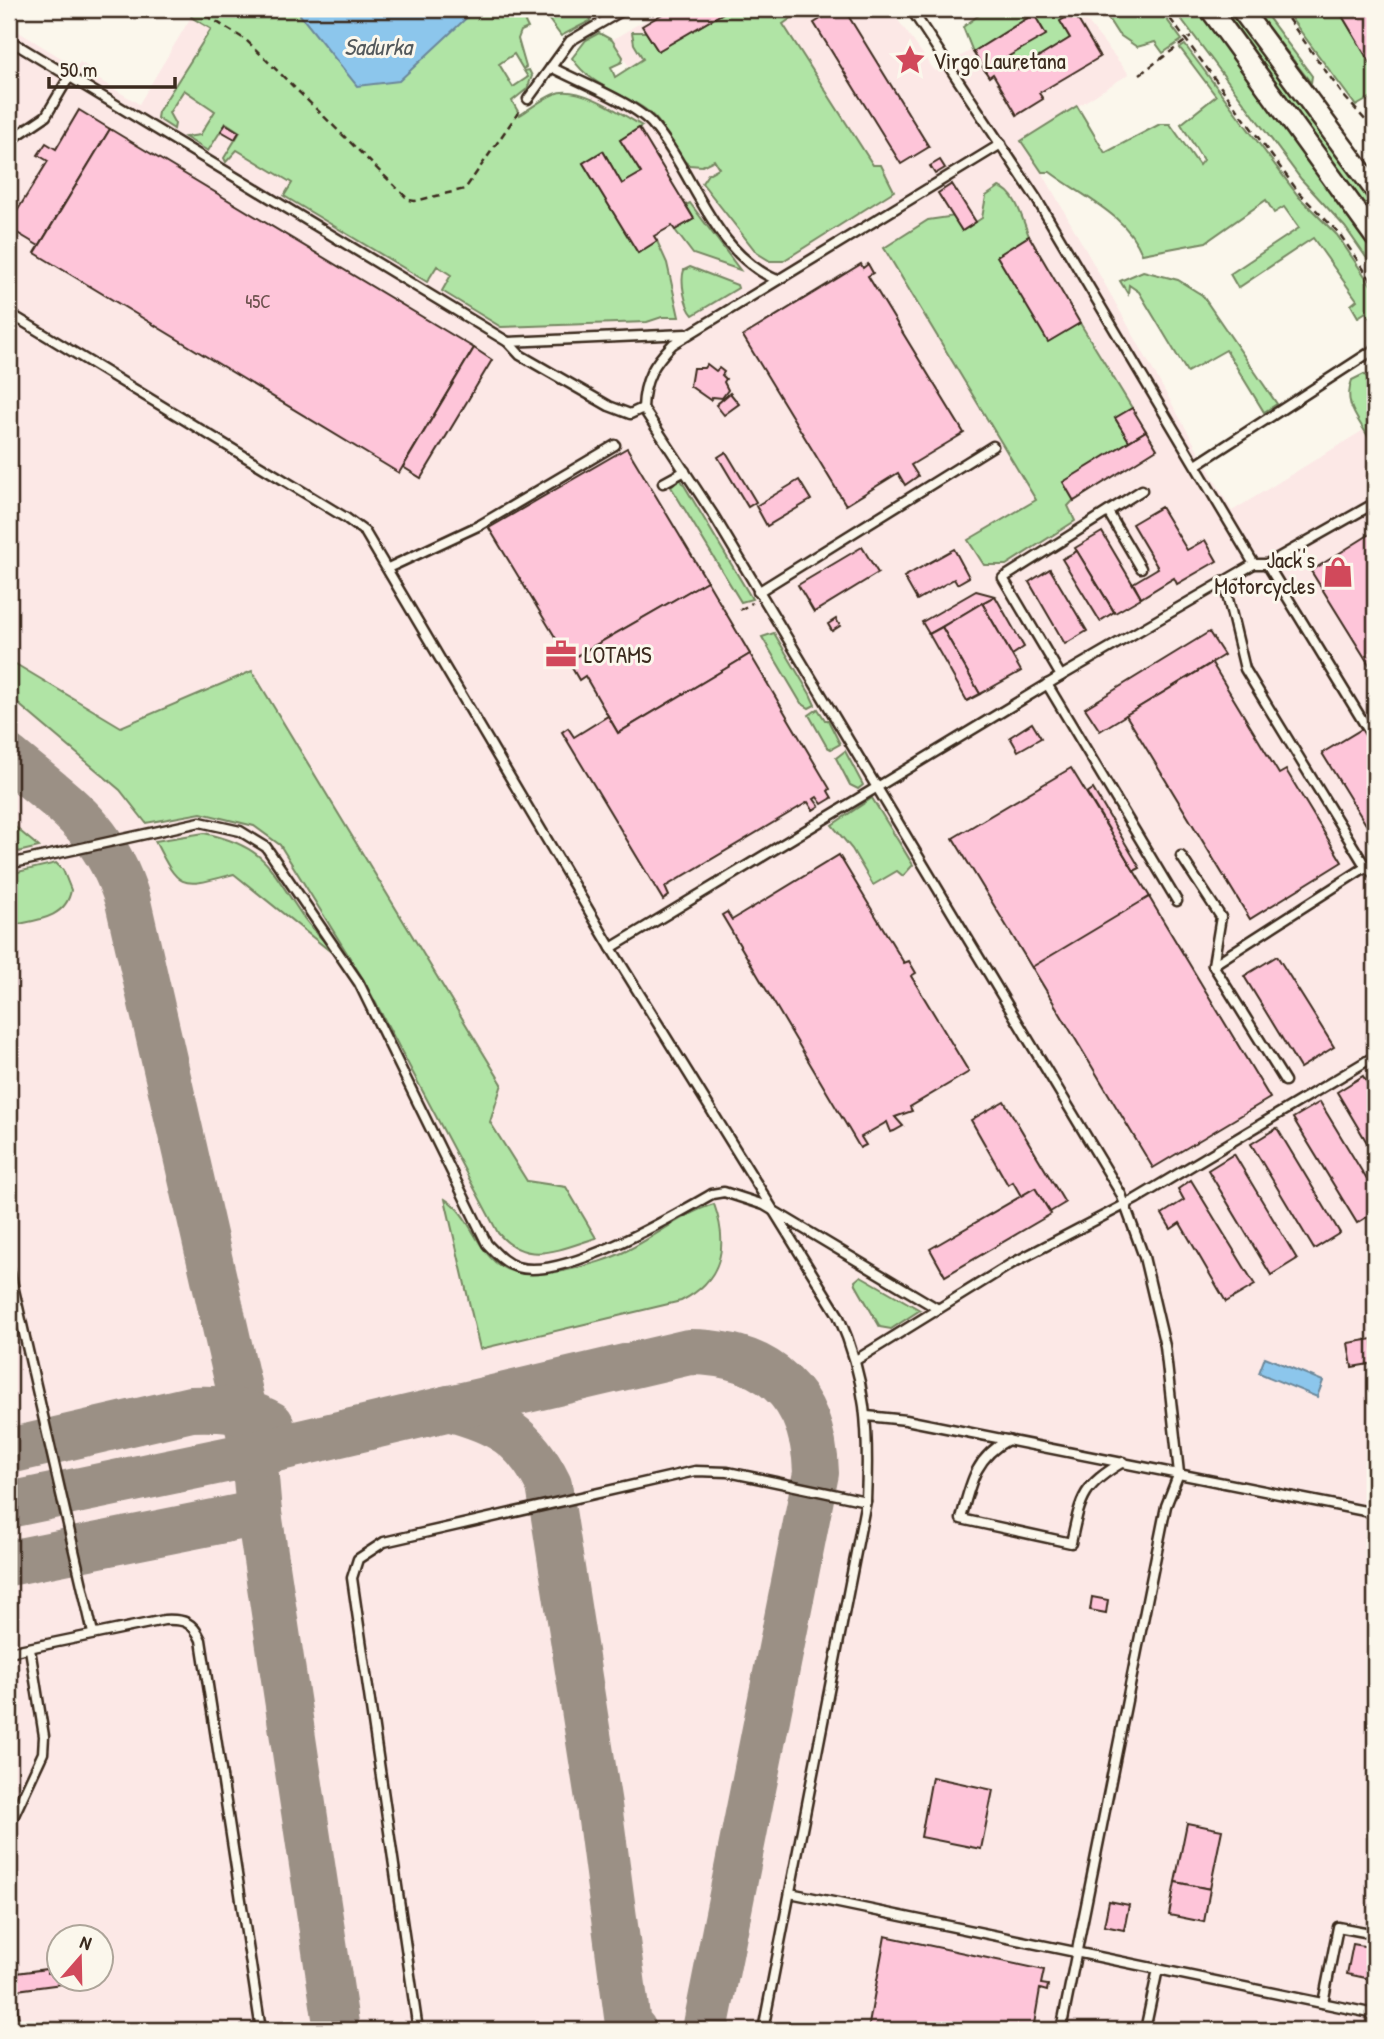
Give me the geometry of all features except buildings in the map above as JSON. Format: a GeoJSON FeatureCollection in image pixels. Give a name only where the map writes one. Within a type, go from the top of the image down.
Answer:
{"type":"FeatureCollection","features":[{"type":"Feature","properties":{"kind":"street"},"geometry":{"type":"LineString","coordinates":[[1210,9],[1375,237]]}},
{"type":"Feature","properties":{"kind":"street"},"geometry":{"type":"LineString","coordinates":[[1241,9],[1375,190]]}},
{"type":"Feature","properties":{"kind":"lane"},"geometry":{"type":"LineString","coordinates":[[528,99],[570,41],[625,9]]}},
{"type":"Feature","properties":{"kind":"lane"},"geometry":{"type":"LineString","coordinates":[[911,9],[1001,144],[1254,564]]}},
{"type":"Feature","properties":{"kind":"lane"},"geometry":{"type":"LineString","coordinates":[[9,40],[508,342],[520,355],[609,406],[630,414],[643,408]]}},
{"type":"Feature","properties":{"kind":"lane"},"geometry":{"type":"LineString","coordinates":[[551,67],[642,114],[655,126],[701,204],[743,259],[759,272],[777,280]]}},
{"type":"Feature","properties":{"kind":"lane"},"geometry":{"type":"LineString","coordinates":[[9,141],[46,116],[69,77]]}},
{"type":"Feature","properties":{"kind":"lane"},"geometry":{"type":"LineString","coordinates":[[1001,144],[673,344],[650,372],[644,388],[643,408],[685,471],[877,786],[1125,1206],[1156,1298],[1165,1346],[1179,1473],[1166,1506],[1061,2030]]}},
{"type":"Feature","properties":{"kind":"lane"},"geometry":{"type":"LineString","coordinates":[[9,313],[346,518],[365,533],[611,948],[838,1315],[856,1360],[867,1416],[866,1500],[763,2030]]}},
{"type":"Feature","properties":{"kind":"lane"},"geometry":{"type":"LineString","coordinates":[[508,342],[689,334]]}},
{"type":"Feature","properties":{"kind":"lane"},"geometry":{"type":"LineString","coordinates":[[1196,466],[1375,349]]}},
{"type":"Feature","properties":{"kind":"lane"},"geometry":{"type":"LineString","coordinates":[[388,568],[480,525],[615,444]]}},
{"type":"Feature","properties":{"kind":"lane"},"geometry":{"type":"LineString","coordinates":[[758,592],[993,446]]}},
{"type":"Feature","properties":{"kind":"lane"},"geometry":{"type":"LineString","coordinates":[[663,482],[685,471]]}},
{"type":"Feature","properties":{"kind":"lane"},"geometry":{"type":"LineString","coordinates":[[1061,676],[1003,578],[1142,490]]}},
{"type":"Feature","properties":{"kind":"lane"},"geometry":{"type":"LineString","coordinates":[[611,948],[1047,684],[1254,564],[1267,564],[1375,503]]}},
{"type":"Feature","properties":{"kind":"lane"},"geometry":{"type":"LineString","coordinates":[[1108,512],[1141,568]]}},
{"type":"Feature","properties":{"kind":"lane"},"geometry":{"type":"LineString","coordinates":[[1267,564],[1375,741]]}},
{"type":"Feature","properties":{"kind":"lane"},"geometry":{"type":"LineString","coordinates":[[1224,582],[1245,669],[1367,869],[1375,874]]}},
{"type":"Feature","properties":{"kind":"lane"},"geometry":{"type":"LineString","coordinates":[[1047,684],[1177,901]]}},
{"type":"Feature","properties":{"kind":"lane"},"geometry":{"type":"LineString","coordinates":[[9,864],[200,822],[240,831],[266,847],[353,972],[487,1244],[501,1259],[517,1267],[554,1266],[630,1241],[712,1194],[724,1192],[772,1210],[937,1309]]}},
{"type":"Feature","properties":{"kind":"lane"},"geometry":{"type":"LineString","coordinates":[[1181,856],[1221,917],[1213,965],[1285,1081]]}},
{"type":"Feature","properties":{"kind":"lane"},"geometry":{"type":"LineString","coordinates":[[1213,965],[1367,869],[1375,861]]}},
{"type":"Feature","properties":{"kind":"lane"},"geometry":{"type":"LineString","coordinates":[[856,1360],[1011,1264],[1125,1206],[1375,1056]]}},
{"type":"Feature","properties":{"kind":"lane"},"geometry":{"type":"LineString","coordinates":[[9,1268],[93,1633]]}},
{"type":"Feature","properties":{"kind":"lane"},"geometry":{"type":"LineString","coordinates":[[867,1416],[1009,1440],[1375,1513]]}},
{"type":"Feature","properties":{"kind":"lane"},"geometry":{"type":"LineString","coordinates":[[1009,1440],[994,1447],[979,1464],[961,1519],[1071,1542],[1084,1495],[1093,1481],[1123,1462]]}},
{"type":"Feature","properties":{"kind":"lane"},"geometry":{"type":"LineString","coordinates":[[418,2030],[352,1578],[358,1559],[384,1542],[695,1471],[728,1472],[866,1500]]}},
{"type":"Feature","properties":{"kind":"lane"},"geometry":{"type":"LineString","coordinates":[[9,1652],[93,1633],[179,1619],[189,1622],[201,1640],[261,2030]]}},
{"type":"Feature","properties":{"kind":"lane"},"geometry":{"type":"LineString","coordinates":[[9,1826],[43,1753],[44,1736],[30,1649]]}},
{"type":"Feature","properties":{"kind":"lane"},"geometry":{"type":"LineString","coordinates":[[790,1893],[1375,2014]]}},
{"type":"Feature","properties":{"kind":"lane"},"geometry":{"type":"LineString","coordinates":[[1324,2003],[1338,1927],[1375,1934]]}},
{"type":"Feature","properties":{"kind":"lane"},"geometry":{"type":"LineString","coordinates":[[1145,2030],[1158,1969]]}},
{"type":"Feature","properties":{"kind":"lane"},"geometry":{"type":"LineString","coordinates":[[9,1991],[15,2030]]}},
{"type":"Feature","properties":{"kind":"path"},"geometry":{"type":"LineString","coordinates":[[196,9],[246,40],[409,200],[415,201],[465,189],[528,99]]}},
{"type":"Feature","properties":{"kind":"path"},"geometry":{"type":"LineString","coordinates":[[1163,9],[1300,194],[1339,233],[1375,286]]}},
{"type":"Feature","properties":{"kind":"path"},"geometry":{"type":"LineString","coordinates":[[1281,9],[1343,95],[1375,131]]}},
{"type":"Feature","properties":{"kind":"path"},"geometry":{"type":"LineString","coordinates":[[1140,74],[1191,37]]}},
{"type":"Feature","properties":{"kind":"shaded area"},"geometry":{"type":"Polygon","coordinates":[[[663,9],[890,9],[935,71],[1034,14],[1077,9],[1129,74],[1021,142],[1042,172],[1232,511],[1375,423],[1375,2030],[9,2030],[9,26],[76,67],[80,62],[90,68],[88,73],[139,104],[191,17],[212,28],[408,209],[587,102],[603,77],[642,87],[612,40],[663,9]],[[952,184],[938,193],[962,231],[975,222],[952,184]]]}},
{"type":"Feature","properties":{"kind":"green space"},"geometry":{"type":"Polygon","coordinates":[[[195,9],[589,10],[592,15],[590,21],[561,36],[544,13],[536,17],[533,12],[523,18],[528,28],[521,31],[518,39],[526,67],[523,69],[514,54],[499,64],[513,87],[528,77],[524,71],[529,70],[532,76],[527,89],[512,101],[520,115],[554,94],[564,92],[599,101],[642,126],[620,140],[641,173],[622,184],[603,151],[583,163],[638,252],[657,241],[667,263],[679,317],[662,317],[647,322],[501,327],[442,291],[451,275],[437,266],[427,282],[284,196],[292,183],[237,150],[226,162],[224,158],[240,132],[226,123],[208,151],[185,137],[200,135],[215,111],[184,90],[169,113],[175,124],[174,129],[157,118],[158,112],[211,29],[191,17],[195,9]]]}},
{"type":"Feature","properties":{"kind":"green space"},"geometry":{"type":"Polygon","coordinates":[[[730,9],[804,9],[783,24],[873,165],[881,165],[894,191],[783,261],[770,261],[757,253],[702,183],[708,174],[719,168],[714,160],[702,166],[689,165],[649,112],[588,76],[572,58],[586,40],[599,33],[612,40],[623,57],[622,62],[611,67],[615,77],[643,59],[634,44],[632,32],[646,32],[658,51],[730,9]]]}},
{"type":"Feature","properties":{"kind":"green space"},"geometry":{"type":"Polygon","coordinates":[[[987,9],[1080,9],[1061,21],[1070,38],[1018,70],[1009,56],[1046,34],[1034,15],[973,52],[963,27],[987,9]]]}},
{"type":"Feature","properties":{"kind":"green space"},"geometry":{"type":"Polygon","coordinates":[[[1102,9],[1159,9],[1182,40],[1163,53],[1155,42],[1137,47],[1118,34],[1102,9]]]}},
{"type":"Feature","properties":{"kind":"green space"},"geometry":{"type":"Polygon","coordinates":[[[1174,9],[1200,9],[1209,20],[1375,253],[1375,270],[1345,227],[1301,179],[1174,9]]]}},
{"type":"Feature","properties":{"kind":"green space"},"geometry":{"type":"Polygon","coordinates":[[[1224,9],[1232,9],[1375,204],[1375,220],[1224,9]]]}},
{"type":"Feature","properties":{"kind":"green space"},"geometry":{"type":"Polygon","coordinates":[[[1254,9],[1262,9],[1312,76],[1311,83],[1254,9]]]}},
{"type":"Feature","properties":{"kind":"green space"},"geometry":{"type":"Polygon","coordinates":[[[1284,9],[1338,9],[1375,71],[1375,95],[1356,106],[1284,9]]]}},
{"type":"Feature","properties":{"kind":"green space"},"geometry":{"type":"Polygon","coordinates":[[[1185,45],[1299,197],[1337,235],[1375,291],[1375,326],[1366,312],[1358,317],[1351,305],[1357,300],[1313,238],[1238,288],[1230,274],[1299,228],[1284,207],[1274,213],[1266,200],[1206,242],[1142,254],[1135,240],[1115,217],[1050,172],[1042,172],[1021,141],[1077,106],[1105,153],[1160,124],[1170,124],[1199,165],[1203,160],[1181,124],[1216,96],[1180,48],[1185,45]]]}},
{"type":"Feature","properties":{"kind":"green space"},"geometry":{"type":"Polygon","coordinates":[[[999,187],[1014,200],[1029,236],[997,256],[1049,341],[1080,323],[1132,408],[1115,418],[1129,441],[1068,506],[1075,521],[1006,565],[984,565],[968,540],[1036,500],[884,248],[928,220],[955,216],[962,231],[982,218],[986,196],[999,187]]]}},
{"type":"Feature","properties":{"kind":"green space"},"geometry":{"type":"Polygon","coordinates":[[[690,203],[740,270],[693,254],[675,230],[694,219],[686,205],[690,203]]]}},
{"type":"Feature","properties":{"kind":"green space"},"geometry":{"type":"Polygon","coordinates":[[[690,267],[737,285],[738,288],[693,315],[683,287],[684,270],[690,267]]]}},
{"type":"Feature","properties":{"kind":"green space"},"geometry":{"type":"Polygon","coordinates":[[[1143,271],[1178,280],[1202,295],[1277,404],[1264,412],[1226,350],[1187,372],[1139,292],[1129,285],[1128,294],[1120,281],[1143,271]]]}},
{"type":"Feature","properties":{"kind":"green space"},"geometry":{"type":"Polygon","coordinates":[[[1364,374],[1375,386],[1375,433],[1369,438],[1353,410],[1349,396],[1352,380],[1364,374]]]}},
{"type":"Feature","properties":{"kind":"green space"},"geometry":{"type":"Polygon","coordinates":[[[681,479],[752,599],[741,602],[671,487],[681,479]]]}},
{"type":"Feature","properties":{"kind":"green space"},"geometry":{"type":"Polygon","coordinates":[[[774,633],[815,705],[809,708],[801,703],[762,637],[774,633]]]}},
{"type":"Feature","properties":{"kind":"green space"},"geometry":{"type":"Polygon","coordinates":[[[9,660],[121,727],[252,671],[502,1084],[490,1122],[527,1181],[566,1187],[596,1238],[557,1250],[532,1252],[520,1250],[498,1233],[363,979],[280,845],[254,826],[201,813],[146,823],[120,790],[9,696],[9,660]]]}},
{"type":"Feature","properties":{"kind":"green space"},"geometry":{"type":"Polygon","coordinates":[[[818,709],[825,720],[828,720],[840,744],[831,749],[827,747],[809,715],[818,709]]]}},
{"type":"Feature","properties":{"kind":"green space"},"geometry":{"type":"Polygon","coordinates":[[[845,751],[863,785],[858,789],[850,785],[836,758],[845,751]]]}},
{"type":"Feature","properties":{"kind":"green space"},"geometry":{"type":"Polygon","coordinates":[[[872,798],[913,865],[903,876],[897,871],[873,885],[852,849],[832,825],[872,798]]]}},
{"type":"Feature","properties":{"kind":"green space"},"geometry":{"type":"Polygon","coordinates":[[[9,822],[39,847],[9,854],[9,822]]]}},
{"type":"Feature","properties":{"kind":"green space"},"geometry":{"type":"Polygon","coordinates":[[[204,833],[242,845],[265,862],[308,924],[341,960],[234,874],[192,883],[177,877],[155,841],[204,833]]]}},
{"type":"Feature","properties":{"kind":"green space"},"geometry":{"type":"Polygon","coordinates":[[[56,863],[63,870],[71,890],[63,907],[47,917],[9,926],[9,874],[56,863]]]}},
{"type":"Feature","properties":{"kind":"green space"},"geometry":{"type":"Polygon","coordinates":[[[445,1199],[461,1213],[491,1258],[511,1271],[544,1273],[599,1262],[628,1250],[681,1219],[714,1204],[721,1234],[719,1260],[706,1283],[681,1301],[480,1349],[445,1199]]]}},
{"type":"Feature","properties":{"kind":"green space"},"geometry":{"type":"Polygon","coordinates":[[[861,1276],[920,1310],[891,1329],[880,1327],[856,1285],[855,1281],[861,1276]]]}},
{"type":"Feature","properties":{"kind":"water","name":"Sadurka"},"geometry":{"type":"Polygon","coordinates":[[[302,9],[476,9],[399,81],[357,86],[300,15],[302,9]]]}},
{"type":"Feature","properties":{"kind":"water"},"geometry":{"type":"Polygon","coordinates":[[[1265,1357],[1323,1381],[1317,1397],[1259,1373],[1265,1357]]]}},
{"type":"Feature","properties":{"kind":"taxiway"},"geometry":{"type":"LineString","coordinates":[[9,758],[66,805],[95,836],[119,876],[128,902],[254,1454],[259,1513],[337,2030]]}},
{"type":"Feature","properties":{"kind":"taxiway"},"geometry":{"type":"LineString","coordinates":[[9,1505],[254,1454],[689,1352],[717,1354],[763,1369],[781,1383],[796,1400],[813,1445],[816,1473],[705,2030]]}},
{"type":"Feature","properties":{"kind":"taxiway"},"geometry":{"type":"LineString","coordinates":[[448,1408],[482,1419],[509,1433],[530,1454],[549,1485],[599,1805],[628,2024],[634,2030]]}},
{"type":"Feature","properties":{"kind":"taxiway"},"geometry":{"type":"LineString","coordinates":[[9,1451],[191,1409],[232,1410],[271,1424]]}},
{"type":"Feature","properties":{"kind":"taxiway"},"geometry":{"type":"LineString","coordinates":[[9,1563],[259,1513]]}},
{"type":"Feature","properties":{"kind":"place","name":"Virgo Lauretana"},"geometry":{"type":"Point","coordinates":[910,60]}},
{"type":"Feature","properties":{"kind":"place","name":"Jack's Motorcycles"},"geometry":{"type":"Point","coordinates":[1338,572]}},
{"type":"Feature","properties":{"kind":"place","name":"LOTAMS"},"geometry":{"type":"Point","coordinates":[561,654]}}]}
